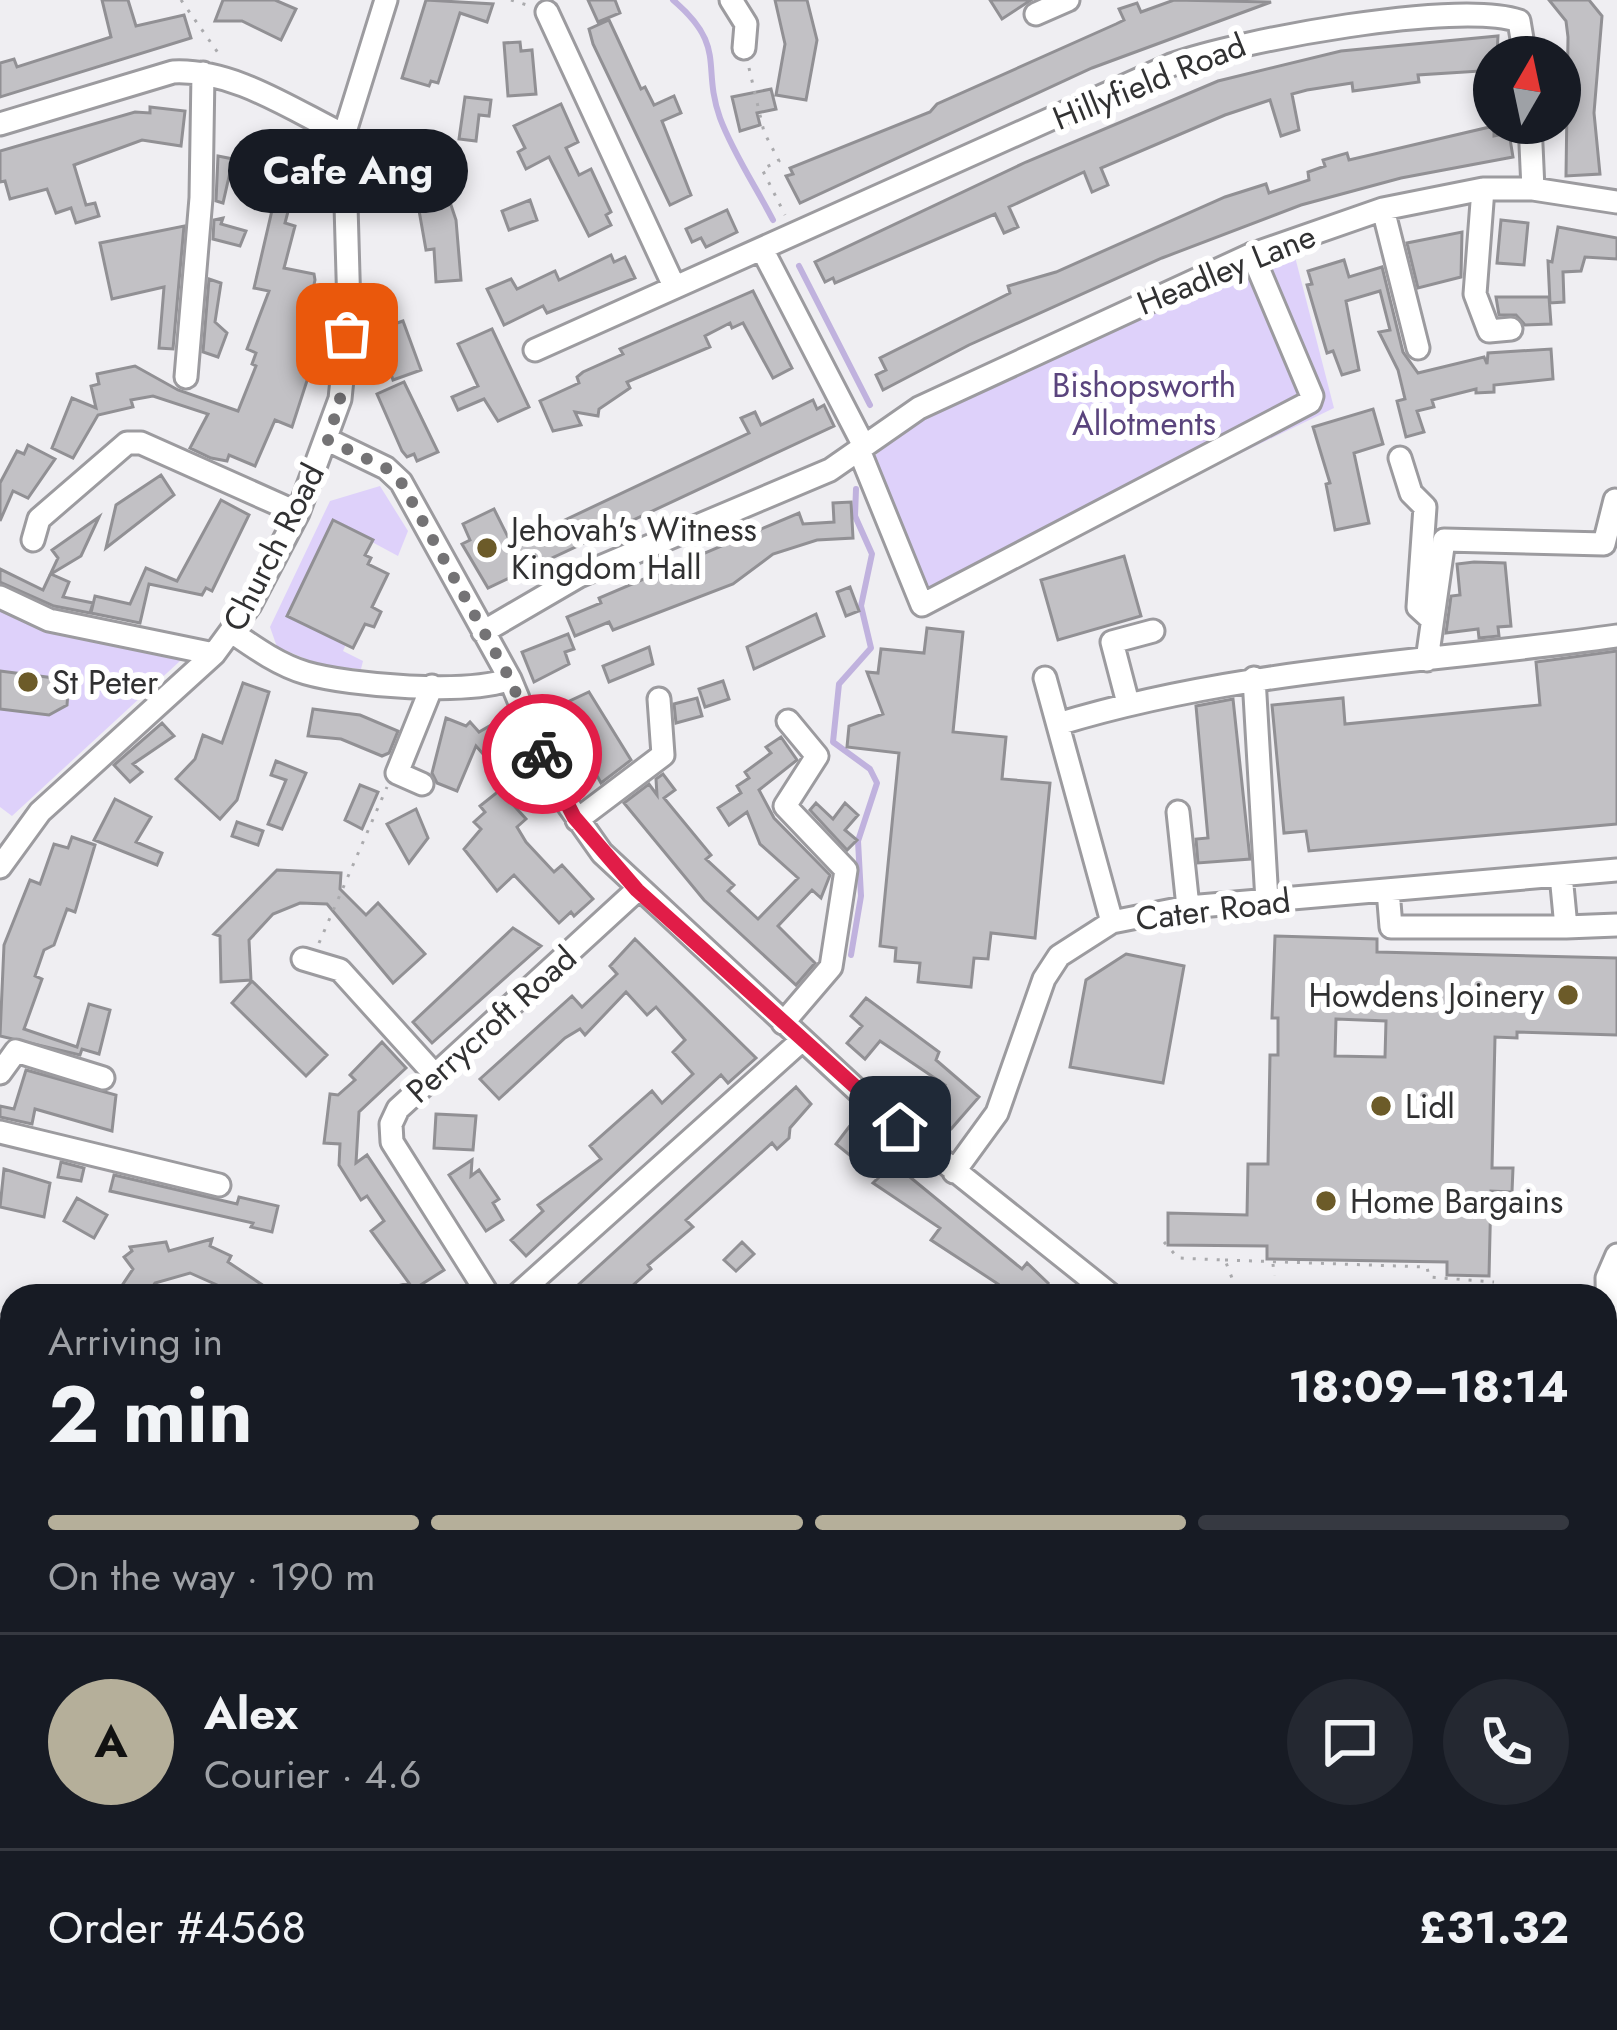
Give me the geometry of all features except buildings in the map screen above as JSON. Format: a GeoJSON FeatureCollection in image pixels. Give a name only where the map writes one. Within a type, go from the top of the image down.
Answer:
{"type":"FeatureCollection","features":[{"type":"Feature","properties":{"kind":"street","name":"Church Road"},"geometry":{"type":"LineString","coordinates":[[0,867],[7,837],[214,654],[232,632],[298,513],[340,399],[347,334],[344,135],[386,0]]}},
{"type":"Feature","properties":{"kind":"street"},"geometry":{"type":"LineString","coordinates":[[730,0],[746,24],[745,48]]}},
{"type":"Feature","properties":{"kind":"street"},"geometry":{"type":"LineString","coordinates":[[1036,14],[1069,0]]}},
{"type":"Feature","properties":{"kind":"street","name":"Hillyfield Road"},"geometry":{"type":"LineString","coordinates":[[535,350],[1171,65],[1304,25],[1493,6],[1519,21],[1522,36]]}},
{"type":"Feature","properties":{"kind":"street"},"geometry":{"type":"LineString","coordinates":[[548,12],[674,286]]}},
{"type":"Feature","properties":{"kind":"street"},"geometry":{"type":"LineString","coordinates":[[0,124],[173,72],[214,75],[344,135]]}},
{"type":"Feature","properties":{"kind":"street"},"geometry":{"type":"LineString","coordinates":[[186,377],[214,75]]}},
{"type":"Feature","properties":{"kind":"street"},"geometry":{"type":"LineString","coordinates":[[1531,144],[1533,189]]}},
{"type":"Feature","properties":{"kind":"street"},"geometry":{"type":"LineString","coordinates":[[1483,189],[1475,293],[1489,331],[1511,329]]}},
{"type":"Feature","properties":{"kind":"street","name":"Headley Lane"},"geometry":{"type":"LineString","coordinates":[[483,632],[579,576],[830,470],[919,407],[1252,254],[1383,209],[1483,189],[1533,189],[1617,202]]}},
{"type":"Feature","properties":{"kind":"street"},"geometry":{"type":"LineString","coordinates":[[1383,209],[1418,348]]}},
{"type":"Feature","properties":{"kind":"street"},"geometry":{"type":"LineString","coordinates":[[762,249],[861,448],[922,604],[1310,403],[1312,396],[1252,254]]}},
{"type":"Feature","properties":{"kind":"street"},"geometry":{"type":"LineString","coordinates":[[328,440],[386,468],[401,482],[510,679],[554,785],[577,820],[637,890],[954,1172],[1096,1284]]}},
{"type":"Feature","properties":{"kind":"street"},"geometry":{"type":"LineString","coordinates":[[34,540],[38,519],[127,443],[141,443],[298,513]]}},
{"type":"Feature","properties":{"kind":"street"},"geometry":{"type":"LineString","coordinates":[[1400,458],[1411,494],[1425,507],[1418,607],[1430,619]]}},
{"type":"Feature","properties":{"kind":"street"},"geometry":{"type":"LineString","coordinates":[[1427,660],[1444,539],[1604,544],[1615,500]]}},
{"type":"Feature","properties":{"kind":"street"},"geometry":{"type":"LineString","coordinates":[[0,597],[49,620],[214,654]]}},
{"type":"Feature","properties":{"kind":"street"},"geometry":{"type":"LineString","coordinates":[[1129,703],[1112,642],[1153,631]]}},
{"type":"Feature","properties":{"kind":"street"},"geometry":{"type":"LineString","coordinates":[[232,632],[304,672],[482,689],[510,679]]}},
{"type":"Feature","properties":{"kind":"street"},"geometry":{"type":"LineString","coordinates":[[1058,724],[1129,703],[1254,678],[1617,636]]}},
{"type":"Feature","properties":{"kind":"street"},"geometry":{"type":"LineString","coordinates":[[1045,678],[1112,922]]}},
{"type":"Feature","properties":{"kind":"street"},"geometry":{"type":"LineString","coordinates":[[1254,678],[1267,901]]}},
{"type":"Feature","properties":{"kind":"street"},"geometry":{"type":"LineString","coordinates":[[422,784],[397,773],[432,686]]}},
{"type":"Feature","properties":{"kind":"street"},"geometry":{"type":"LineString","coordinates":[[577,820],[664,755],[659,700]]}},
{"type":"Feature","properties":{"kind":"street"},"geometry":{"type":"LineString","coordinates":[[783,1023],[831,967],[846,870],[785,806],[817,756],[788,721]]}},
{"type":"Feature","properties":{"kind":"street"},"geometry":{"type":"LineString","coordinates":[[1178,812],[1188,908]]}},
{"type":"Feature","properties":{"kind":"street","name":"Cater Road"},"geometry":{"type":"LineString","coordinates":[[954,1172],[998,1113],[1044,979],[1059,956],[1112,922],[1188,908],[1617,870]]}},
{"type":"Feature","properties":{"kind":"street"},"geometry":{"type":"LineString","coordinates":[[1561,875],[1566,927]]}},
{"type":"Feature","properties":{"kind":"street","name":"Perrycroft Road"},"geometry":{"type":"LineString","coordinates":[[481,1284],[392,1142],[391,1124],[398,1109],[637,890]]}},
{"type":"Feature","properties":{"kind":"street"},"geometry":{"type":"LineString","coordinates":[[1388,890],[1391,927],[1617,926]]}},
{"type":"Feature","properties":{"kind":"street"},"geometry":{"type":"LineString","coordinates":[[308,960],[340,970],[435,1076]]}},
{"type":"Feature","properties":{"kind":"street"},"geometry":{"type":"LineString","coordinates":[[529,1284],[802,1040]]}},
{"type":"Feature","properties":{"kind":"street"},"geometry":{"type":"LineString","coordinates":[[0,1073],[16,1051],[103,1078]]}},
{"type":"Feature","properties":{"kind":"street"},"geometry":{"type":"LineString","coordinates":[[0,1132],[219,1185]]}},
{"type":"Feature","properties":{"kind":"street"},"geometry":{"type":"LineString","coordinates":[[1607,1284],[1617,1255]]}},
{"type":"Feature","properties":{"kind":"street"},"geometry":{"type":"LineString","coordinates":[[1078,1284],[1085,1276]]}},
{"type":"Feature","properties":{"kind":"path"},"geometry":{"type":"LineString","coordinates":[[181,0],[223,61],[214,75]]}},
{"type":"Feature","properties":{"kind":"path"},"geometry":{"type":"LineString","coordinates":[[745,48],[764,132],[779,161],[762,169],[794,234]]}},
{"type":"Feature","properties":{"kind":"path"},"geometry":{"type":"LineString","coordinates":[[308,960],[382,795],[397,773]]}},
{"type":"Feature","properties":{"kind":"path"},"geometry":{"type":"LineString","coordinates":[[1164,1243],[1178,1258],[1427,1267],[1429,1277],[1494,1282]]}},
{"type":"Feature","properties":{"kind":"path"},"geometry":{"type":"LineString","coordinates":[[1225,1260],[1235,1284]]}},
{"type":"Feature","properties":{"kind":"path"},"geometry":{"type":"LineString","coordinates":[[1273,1262],[1274,1276]]}},
{"type":"Feature","properties":{"kind":"green space","name":"Bishopsworth Allotments"},"geometry":{"type":"Polygon","coordinates":[[[1293,249],[1334,408],[915,611],[857,474],[878,453],[927,417],[980,389],[1293,249]]]}},
{"type":"Feature","properties":{"kind":"green space"},"geometry":{"type":"Polygon","coordinates":[[[380,486],[408,531],[398,556],[333,521],[287,615],[346,644],[343,651],[363,661],[361,669],[323,666],[277,647],[270,627],[330,501],[380,486]]]}},
{"type":"Feature","properties":{"kind":"green space"},"geometry":{"type":"Polygon","coordinates":[[[0,602],[193,649],[12,816],[0,807],[0,602]]]}},
{"type":"Feature","properties":{"kind":"waterway"},"geometry":{"type":"LineString","coordinates":[[673,0],[690,16],[707,44],[720,118],[773,220]]}},
{"type":"Feature","properties":{"kind":"waterway"},"geometry":{"type":"LineString","coordinates":[[799,266],[870,405]]}},
{"type":"Feature","properties":{"kind":"waterway"},"geometry":{"type":"LineString","coordinates":[[851,955],[861,896],[858,841],[877,783],[870,769],[833,742],[839,684],[871,648],[861,606],[872,554],[855,516],[856,489]]}},
{"type":"Feature","properties":{"kind":"way so far"},"geometry":{"type":"LineString","coordinates":[[347,334],[344,377],[328,440],[386,468],[401,482],[510,679],[542,754]]}},
{"type":"Feature","properties":{"kind":"place","name":"Cafe Ang"},"geometry":{"type":"Point","coordinates":[347,334]}},
{"type":"Feature","properties":{"kind":"place","name":"Jehovah's Witness Kingdom Hall"},"geometry":{"type":"Point","coordinates":[487,548]}},
{"type":"Feature","properties":{"kind":"place","name":"St Peter"},"geometry":{"type":"Point","coordinates":[28,682]}},
{"type":"Feature","properties":{"kind":"place","name":"Howdens Joinery"},"geometry":{"type":"Point","coordinates":[1568,995]}},
{"type":"Feature","properties":{"kind":"place","name":"Lidl"},"geometry":{"type":"Point","coordinates":[1381,1106]}},
{"type":"Feature","properties":{"kind":"place","name":"Home Bargains"},"geometry":{"type":"Point","coordinates":[1326,1201]}},
{"type":"Feature","properties":{"kind":"route"},"geometry":{"type":"LineString","coordinates":[[542,754],[574,817],[637,890],[900,1127]]}}]}
